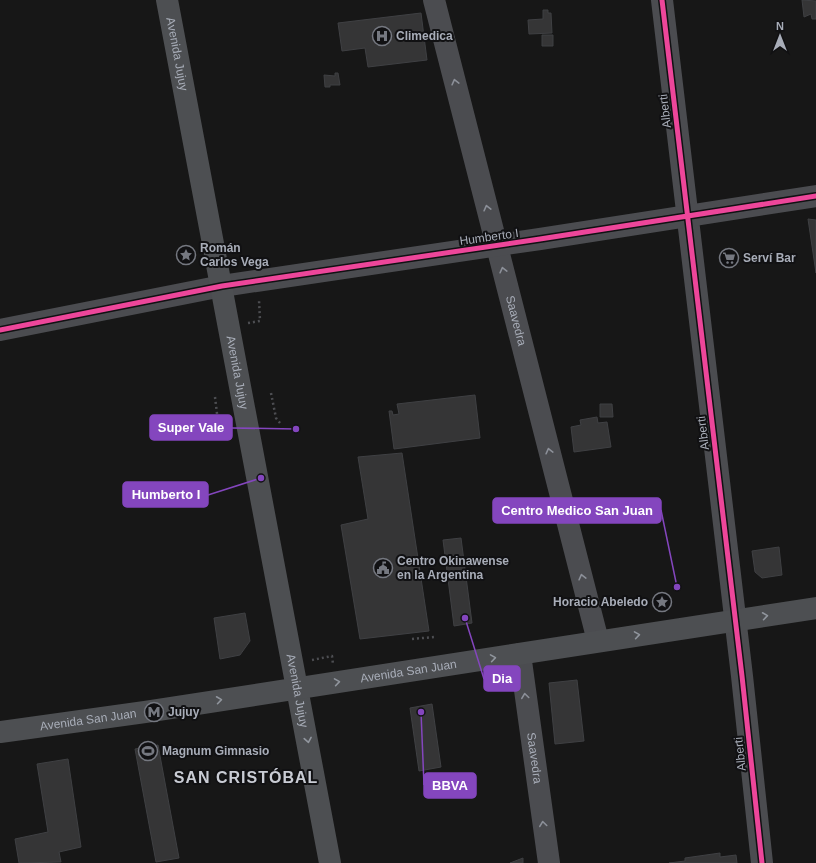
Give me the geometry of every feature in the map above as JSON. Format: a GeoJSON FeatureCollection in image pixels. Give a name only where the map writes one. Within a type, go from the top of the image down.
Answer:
{"type":"FeatureCollection","features":[{"type":"Feature","properties":{"kind":"main road","name":"Avenida Jujuy"},"geometry":{"type":"LineString","coordinates":[[167,0],[330,863]]}},
{"type":"Feature","properties":{"kind":"main road","name":"Avenida San Juan"},"geometry":{"type":"LineString","coordinates":[[0,732],[298,688],[816,608]]}},
{"type":"Feature","properties":{"kind":"street","name":"Saavedra"},"geometry":{"type":"LineString","coordinates":[[434,0],[598,641]]}},
{"type":"Feature","properties":{"kind":"street","name":"Alberti"},"geometry":{"type":"LineString","coordinates":[[662,0],[762,863]]}},
{"type":"Feature","properties":{"kind":"street","name":"Humberto I"},"geometry":{"type":"LineString","coordinates":[[0,330],[222,286],[496,246],[816,196]]}},
{"type":"Feature","properties":{"kind":"street","name":"Saavedra"},"geometry":{"type":"LineString","coordinates":[[520,654],[549,863]]}},
{"type":"Feature","properties":{"kind":"path"},"geometry":{"type":"LineString","coordinates":[[271,393],[276,418],[280,423]]}},
{"type":"Feature","properties":{"kind":"path"},"geometry":{"type":"LineString","coordinates":[[215,396],[218,422]]}},
{"type":"Feature","properties":{"kind":"path"},"geometry":{"type":"LineString","coordinates":[[412,639],[434,637]]}},
{"type":"Feature","properties":{"kind":"building"},"geometry":{"type":"Polygon","coordinates":[[[802,0],[816,1],[816,19],[812,19],[811,14],[804,17],[802,0]]]}},
{"type":"Feature","properties":{"kind":"building"},"geometry":{"type":"Polygon","coordinates":[[[543,10],[548,10],[548,13],[551,13],[552,33],[529,34],[528,20],[543,19],[543,10]]]}},
{"type":"Feature","properties":{"kind":"building","name":"Climedica"},"geometry":{"type":"Polygon","coordinates":[[[421,13],[427,60],[368,67],[365,48],[342,51],[338,23],[421,13]]]}},
{"type":"Feature","properties":{"kind":"building"},"geometry":{"type":"Polygon","coordinates":[[[542,35],[553,35],[553,46],[542,46],[542,35]]]}},
{"type":"Feature","properties":{"kind":"building"},"geometry":{"type":"Polygon","coordinates":[[[335,73],[338,73],[340,85],[330,85],[330,87],[325,87],[324,75],[335,76],[335,73]]]}},
{"type":"Feature","properties":{"kind":"building"},"geometry":{"type":"Polygon","coordinates":[[[808,219],[816,220],[816,273],[808,219]]]}},
{"type":"Feature","properties":{"kind":"building"},"geometry":{"type":"Polygon","coordinates":[[[475,395],[480,438],[394,449],[389,411],[392,411],[393,415],[399,414],[397,404],[475,395]]]}},
{"type":"Feature","properties":{"kind":"building"},"geometry":{"type":"Polygon","coordinates":[[[600,404],[612,404],[613,417],[600,417],[600,404]]]}},
{"type":"Feature","properties":{"kind":"building"},"geometry":{"type":"Polygon","coordinates":[[[597,417],[598,423],[607,422],[611,447],[574,452],[571,427],[581,425],[580,420],[597,417]]]}},
{"type":"Feature","properties":{"kind":"building","name":"Centro Okinawense en la Argentina"},"geometry":{"type":"Polygon","coordinates":[[[402,453],[429,631],[360,639],[341,525],[368,519],[358,457],[402,453]]]}},
{"type":"Feature","properties":{"kind":"building"},"geometry":{"type":"Polygon","coordinates":[[[461,538],[472,623],[454,626],[443,540],[461,538]]]}},
{"type":"Feature","properties":{"kind":"building"},"geometry":{"type":"Polygon","coordinates":[[[779,547],[782,575],[762,578],[755,572],[752,551],[779,547]]]}},
{"type":"Feature","properties":{"kind":"building"},"geometry":{"type":"Polygon","coordinates":[[[245,613],[250,641],[240,655],[220,659],[214,618],[245,613]]]}},
{"type":"Feature","properties":{"kind":"building"},"geometry":{"type":"Polygon","coordinates":[[[577,680],[584,741],[555,744],[549,683],[577,680]]]}},
{"type":"Feature","properties":{"kind":"building"},"geometry":{"type":"Polygon","coordinates":[[[432,704],[441,767],[419,771],[410,708],[432,704]]]}},
{"type":"Feature","properties":{"kind":"building"},"geometry":{"type":"Polygon","coordinates":[[[158,745],[179,858],[156,862],[135,749],[158,745]]]}},
{"type":"Feature","properties":{"kind":"building"},"geometry":{"type":"Polygon","coordinates":[[[68,759],[81,847],[59,852],[61,862],[19,863],[15,839],[48,832],[37,764],[68,759]]]}},
{"type":"Feature","properties":{"kind":"building"},"geometry":{"type":"Polygon","coordinates":[[[720,853],[720,857],[736,855],[737,863],[669,863],[685,861],[685,858],[720,853]]]}},
{"type":"Feature","properties":{"kind":"building"},"geometry":{"type":"Polygon","coordinates":[[[523,858],[523,863],[510,863],[523,858]]]}},
{"type":"Feature","properties":{"kind":"cycle path"},"geometry":{"type":"LineString","coordinates":[[662,0],[742,676],[762,863]]}},
{"type":"Feature","properties":{"kind":"cycle path"},"geometry":{"type":"LineString","coordinates":[[0,330],[222,286],[816,196]]}},
{"type":"Feature","properties":{"kind":"place","name":"Climedica"},"geometry":{"type":"Point","coordinates":[382,36]}},
{"type":"Feature","properties":{"kind":"place","name":"Román Carlos Vega"},"geometry":{"type":"Point","coordinates":[186,255]}},
{"type":"Feature","properties":{"kind":"place","name":"Serví Bar"},"geometry":{"type":"Point","coordinates":[729,258]}},
{"type":"Feature","properties":{"kind":"place","name":"Super Vale"},"geometry":{"type":"Point","coordinates":[296,429]}},
{"type":"Feature","properties":{"kind":"place","name":"Humberto I"},"geometry":{"type":"Point","coordinates":[261,478]}},
{"type":"Feature","properties":{"kind":"place","name":"Centro Okinawense en la Argentina"},"geometry":{"type":"Point","coordinates":[383,568]}},
{"type":"Feature","properties":{"kind":"place","name":"Centro Medico San Juan"},"geometry":{"type":"Point","coordinates":[677,587]}},
{"type":"Feature","properties":{"kind":"place","name":"Horacio Abeledo"},"geometry":{"type":"Point","coordinates":[662,602]}},
{"type":"Feature","properties":{"kind":"place","name":"Dia"},"geometry":{"type":"Point","coordinates":[465,618]}},
{"type":"Feature","properties":{"kind":"place","name":"Jujuy"},"geometry":{"type":"Point","coordinates":[154,712]}},
{"type":"Feature","properties":{"kind":"place","name":"BBVA"},"geometry":{"type":"Point","coordinates":[421,712]}},
{"type":"Feature","properties":{"kind":"place","name":"Magnum Gimnasio"},"geometry":{"type":"Point","coordinates":[148,751]}},
{"type":"Feature","properties":{"kind":"district","name":"SAN CRISTÓBAL"},"geometry":{"type":"Point","coordinates":[246,777]}}]}
